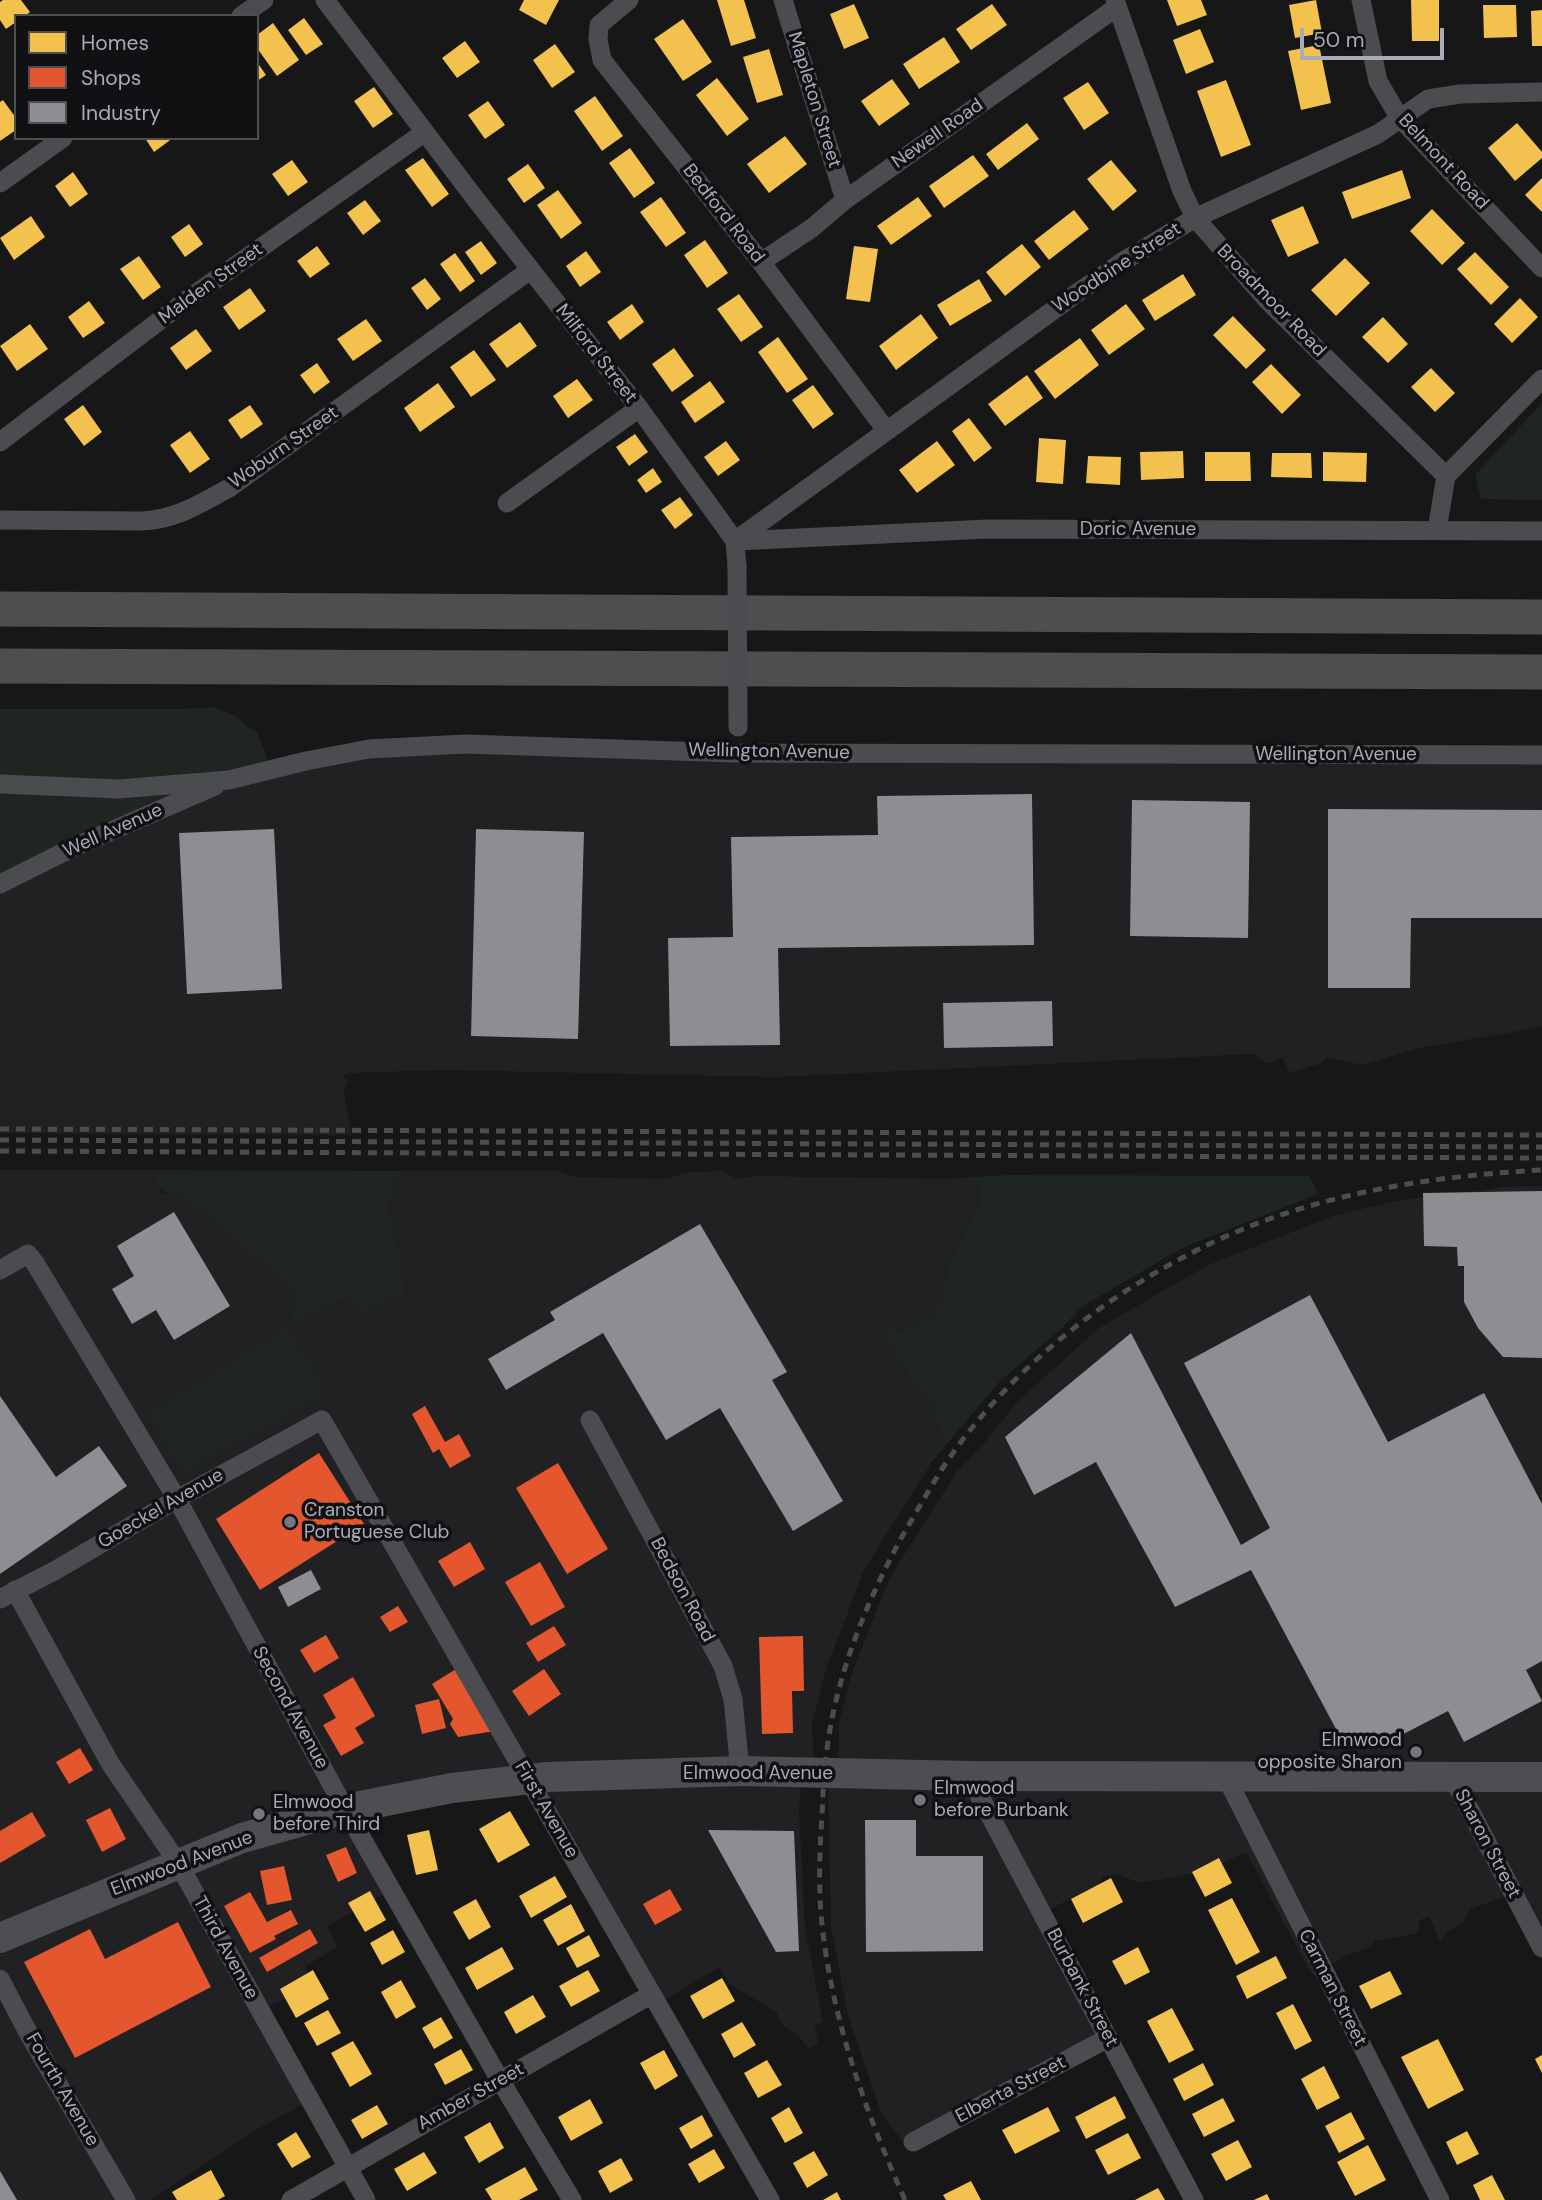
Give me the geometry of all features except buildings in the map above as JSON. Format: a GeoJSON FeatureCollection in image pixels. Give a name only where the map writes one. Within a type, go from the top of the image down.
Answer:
{"type":"FeatureCollection","features":[{"type":"Feature","properties":{"kind":"highway"},"geometry":{"type":"LineString","coordinates":[[0,609],[1542,617]]}},
{"type":"Feature","properties":{"kind":"highway"},"geometry":{"type":"LineString","coordinates":[[0,666],[1542,672]]}},
{"type":"Feature","properties":{"kind":"main road","name":"Elmwood Avenue"},"geometry":{"type":"LineString","coordinates":[[0,1938],[178,1863],[243,1839],[345,1809],[452,1788],[548,1777],[740,1771],[969,1776],[1542,1777]]}},
{"type":"Feature","properties":{"kind":"street"},"geometry":{"type":"LineString","coordinates":[[244,14],[264,0]]}},
{"type":"Feature","properties":{"kind":"street","name":"Milford Street"},"geometry":{"type":"LineString","coordinates":[[326,0],[530,270],[639,408],[735,541]]}},
{"type":"Feature","properties":{"kind":"street","name":"Bedford Road"},"geometry":{"type":"LineString","coordinates":[[629,0],[599,25],[597,32],[603,60],[761,262],[886,430]]}},
{"type":"Feature","properties":{"kind":"street","name":"Mapleton Street"},"geometry":{"type":"LineString","coordinates":[[783,0],[845,200]]}},
{"type":"Feature","properties":{"kind":"street","name":"Belmont Road"},"geometry":{"type":"LineString","coordinates":[[1361,0],[1378,81],[1399,117],[1542,268]]}},
{"type":"Feature","properties":{"kind":"street","name":"Newell Road"},"geometry":{"type":"LineString","coordinates":[[761,262],[812,228],[845,200],[1116,3]]}},
{"type":"Feature","properties":{"kind":"street","name":"Broadmoor Road"},"geometry":{"type":"LineString","coordinates":[[1116,3],[1182,191],[1195,218],[1268,301],[1446,476]]}},
{"type":"Feature","properties":{"kind":"street","name":"Woodbine Street"},"geometry":{"type":"LineString","coordinates":[[735,541],[1077,293],[1195,218],[1378,134],[1428,99],[1460,94],[1542,92]]}},
{"type":"Feature","properties":{"kind":"street","name":"Malden Street"},"geometry":{"type":"LineString","coordinates":[[0,442],[188,299],[425,132]]}},
{"type":"Feature","properties":{"kind":"street"},"geometry":{"type":"LineString","coordinates":[[0,183],[60,140]]}},
{"type":"Feature","properties":{"kind":"street","name":"Woburn Street"},"geometry":{"type":"LineString","coordinates":[[0,520],[141,521],[181,514],[229,488],[530,270]]}},
{"type":"Feature","properties":{"kind":"street"},"geometry":{"type":"LineString","coordinates":[[1437,530],[1446,476],[1542,379]]}},
{"type":"Feature","properties":{"kind":"street"},"geometry":{"type":"LineString","coordinates":[[507,503],[639,408]]}},
{"type":"Feature","properties":{"kind":"street","name":"Doric Avenue"},"geometry":{"type":"LineString","coordinates":[[735,541],[988,529],[1542,531]]}},
{"type":"Feature","properties":{"kind":"street"},"geometry":{"type":"LineString","coordinates":[[735,541],[738,727],[736,753]]}},
{"type":"Feature","properties":{"kind":"street","name":"Wellington Avenue"},"geometry":{"type":"LineString","coordinates":[[0,784],[119,789],[229,780],[369,749],[465,744],[736,753],[1542,755]]}},
{"type":"Feature","properties":{"kind":"street","name":"Well Avenue"},"geometry":{"type":"LineString","coordinates":[[0,884],[72,848],[229,780]]}},
{"type":"Feature","properties":{"kind":"street","name":"Second Avenue"},"geometry":{"type":"LineString","coordinates":[[0,1270],[28,1254],[177,1499],[345,1809],[499,2080],[572,2200]]}},
{"type":"Feature","properties":{"kind":"street","name":"Goeckel Avenue"},"geometry":{"type":"LineString","coordinates":[[8,1595],[321,1420]]}},
{"type":"Feature","properties":{"kind":"street","name":"First Avenue"},"geometry":{"type":"LineString","coordinates":[[321,1420],[770,2200]]}},
{"type":"Feature","properties":{"kind":"street","name":"Bedson Road"},"geometry":{"type":"LineString","coordinates":[[590,1420],[723,1666],[733,1699],[740,1771]]}},
{"type":"Feature","properties":{"kind":"street","name":"Third Avenue"},"geometry":{"type":"LineString","coordinates":[[8,1595],[110,1763],[178,1863],[366,2200]]}},
{"type":"Feature","properties":{"kind":"street","name":"Carman Street"},"geometry":{"type":"LineString","coordinates":[[1225,1775],[1440,2200]]}},
{"type":"Feature","properties":{"kind":"street","name":"Burbank Street"},"geometry":{"type":"LineString","coordinates":[[969,1776],[1194,2200]]}},
{"type":"Feature","properties":{"kind":"street","name":"Sharon Street"},"geometry":{"type":"LineString","coordinates":[[1452,1776],[1542,1948]]}},
{"type":"Feature","properties":{"kind":"street","name":"Fourth Avenue"},"geometry":{"type":"LineString","coordinates":[[0,1979],[31,2038],[126,2200]]}},
{"type":"Feature","properties":{"kind":"street","name":"Amber Street"},"geometry":{"type":"LineString","coordinates":[[291,2200],[346,2166],[652,1994]]}},
{"type":"Feature","properties":{"kind":"street","name":"Elberta Street"},"geometry":{"type":"LineString","coordinates":[[913,2142],[1108,2038]]}},
{"type":"Feature","properties":{"kind":"shaded area"},"geometry":{"type":"Polygon","coordinates":[[[1542,403],[1542,500],[1481,499],[1475,475],[1542,403]]]}},
{"type":"Feature","properties":{"kind":"shaded area"},"geometry":{"type":"Polygon","coordinates":[[[212,707],[236,716],[249,728],[257,731],[270,767],[0,877],[0,709],[212,707]]]}},
{"type":"Feature","properties":{"kind":"shaded area"},"geometry":{"type":"Polygon","coordinates":[[[372,751],[1542,756],[1542,1027],[1418,1048],[1362,1065],[1327,1057],[1322,1063],[1290,1073],[1283,1058],[1266,1064],[1252,1054],[777,1077],[445,1070],[351,1073],[342,1075],[348,1080],[344,1092],[352,1135],[0,1133],[0,877],[183,793],[372,751]]]}},
{"type":"Feature","properties":{"kind":"shaded area"},"geometry":{"type":"Polygon","coordinates":[[[0,1170],[152,1170],[160,1192],[180,1194],[298,1293],[287,1329],[309,1315],[319,1313],[325,1306],[344,1299],[360,1311],[396,1299],[406,1302],[402,1263],[386,1208],[398,1171],[559,1171],[574,1177],[663,1179],[690,1172],[721,1171],[738,1179],[755,1176],[947,1179],[971,1177],[978,1188],[980,1202],[949,1261],[941,1302],[932,1314],[904,1331],[882,1329],[917,1390],[933,1401],[935,1419],[944,1438],[929,1451],[929,1467],[865,1568],[827,1666],[812,1722],[814,1767],[802,1774],[799,1809],[805,1928],[823,2022],[815,2025],[818,2044],[809,2049],[798,2035],[784,2027],[776,2012],[728,1983],[720,1967],[659,2003],[534,1782],[350,1812],[387,1892],[327,1926],[337,1947],[306,1966],[308,1988],[261,2010],[311,2100],[256,2130],[151,2200],[0,2200],[0,1170]]]}},
{"type":"Feature","properties":{"kind":"shaded area"},"geometry":{"type":"Polygon","coordinates":[[[152,1170],[398,1171],[387,1208],[402,1263],[406,1303],[396,1299],[360,1312],[344,1299],[325,1306],[319,1313],[309,1315],[289,1328],[327,1394],[183,1473],[147,1414],[288,1326],[298,1294],[180,1194],[160,1190],[152,1170]]]}},
{"type":"Feature","properties":{"kind":"shaded area"},"geometry":{"type":"Polygon","coordinates":[[[1310,1176],[1318,1194],[1182,1248],[1083,1306],[1060,1330],[1001,1380],[929,1465],[929,1451],[944,1438],[935,1419],[933,1401],[917,1390],[881,1328],[904,1331],[932,1314],[941,1302],[949,1261],[980,1202],[978,1188],[971,1177],[1310,1176]]]}},
{"type":"Feature","properties":{"kind":"shaded area"},"geometry":{"type":"Polygon","coordinates":[[[1542,1186],[1542,1958],[1508,1895],[1471,1909],[1464,1921],[1447,1933],[1440,1942],[1429,1916],[1420,1920],[1418,1933],[1384,1940],[1375,1939],[1370,1947],[1347,1955],[1315,1976],[1309,1970],[1247,1854],[1242,1853],[1217,1867],[1161,1880],[1138,1882],[1116,1874],[1103,1877],[1099,1885],[1042,1913],[1099,2038],[903,2142],[881,2113],[848,2015],[831,1926],[828,1774],[839,1767],[839,1723],[851,1676],[889,1579],[956,1473],[1018,1401],[1099,1328],[1208,1265],[1333,1216],[1395,1201],[1505,1187],[1542,1186]]]}},
{"type":"Feature","properties":{"kind":"railway"},"geometry":{"type":"LineString","coordinates":[[0,1129],[1542,1135]]}},
{"type":"Feature","properties":{"kind":"railway"},"geometry":{"type":"LineString","coordinates":[[0,1140],[1542,1147]]}},
{"type":"Feature","properties":{"kind":"railway"},"geometry":{"type":"LineString","coordinates":[[0,1151],[1542,1158]]}},
{"type":"Feature","properties":{"kind":"railway"},"geometry":{"type":"LineString","coordinates":[[905,2200],[855,2073],[829,1975],[822,1925],[820,1847],[827,1751],[846,1664],[887,1566],[940,1472],[966,1435],[1029,1367],[1100,1308],[1179,1259],[1258,1223],[1337,1199],[1418,1182],[1542,1170]]}},
{"type":"Feature","properties":{"kind":"place","name":"Cranston Portuguese Club"},"geometry":{"type":"Point","coordinates":[290,1522]}},
{"type":"Feature","properties":{"kind":"place","name":"Elmwood opposite Sharon"},"geometry":{"type":"Point","coordinates":[1416,1752]}},
{"type":"Feature","properties":{"kind":"place","name":"Elmwood before Burbank"},"geometry":{"type":"Point","coordinates":[920,1800]}},
{"type":"Feature","properties":{"kind":"place","name":"Elmwood before Third"},"geometry":{"type":"Point","coordinates":[259,1814]}}]}
